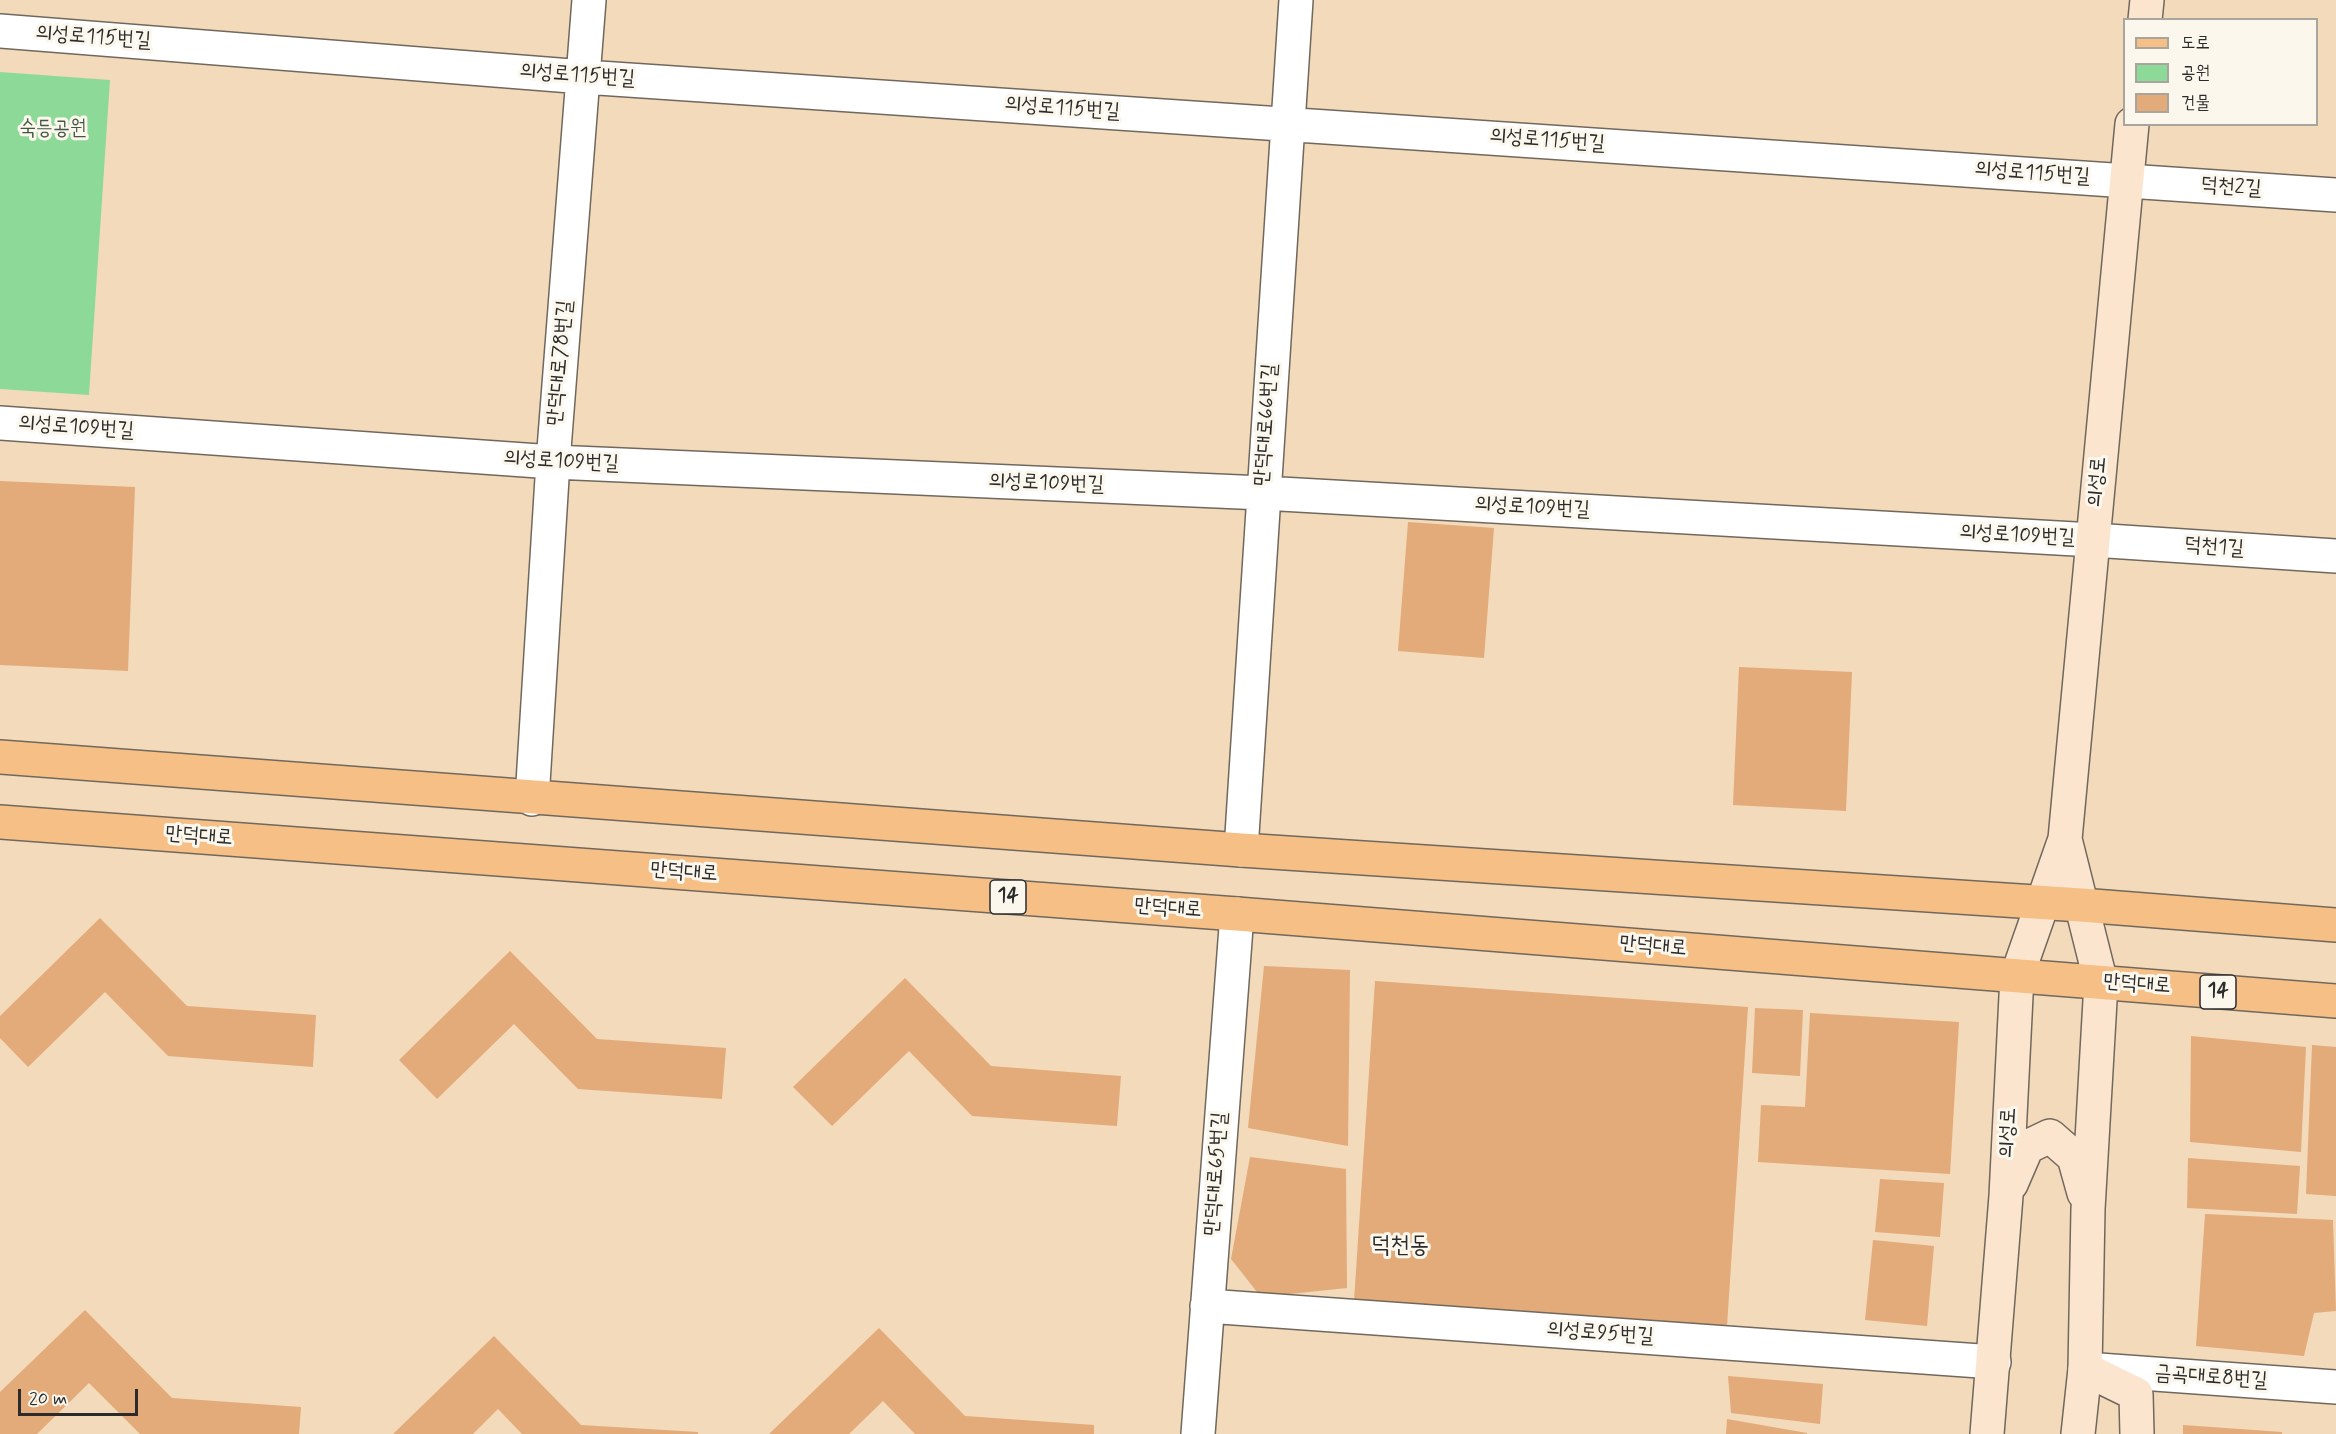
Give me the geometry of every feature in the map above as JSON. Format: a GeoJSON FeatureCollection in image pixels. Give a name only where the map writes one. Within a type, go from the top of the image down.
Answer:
{"type":"FeatureCollection","features":[{"type":"Feature","properties":{"kind":"main road"},"geometry":{"type":"LineString","coordinates":[[2145,18],[2147,0]]}},
{"type":"Feature","properties":{"kind":"main road","name":"의성로"},"geometry":{"type":"LineString","coordinates":[[1987,1434],[2006,1196],[2017,976],[2065,839],[2132,126]]}},
{"type":"Feature","properties":{"kind":"main road"},"geometry":{"type":"LineString","coordinates":[[0,757],[532,799],[1241,850],[2081,905],[2336,925]]}},
{"type":"Feature","properties":{"kind":"main road","name":"만덕대로"},"geometry":{"type":"LineString","coordinates":[[0,822],[1237,914],[2336,1000]]}},
{"type":"Feature","properties":{"kind":"main road","name":"의성로"},"geometry":{"type":"LineString","coordinates":[[2065,839],[2101,983],[2088,1209],[2085,1368],[2078,1434]]}},
{"type":"Feature","properties":{"kind":"main road"},"geometry":{"type":"LineString","coordinates":[[2019,1319],[2025,1220],[2006,1196],[2027,1147],[2050,1136],[2074,1157],[2088,1209]]}},
{"type":"Feature","properties":{"kind":"main road"},"geometry":{"type":"LineString","coordinates":[[2085,1368],[2136,1394],[2137,1434]]}},
{"type":"Feature","properties":{"kind":"street","name":"만덕대로78번길"},"geometry":{"type":"LineString","coordinates":[[532,799],[553,462],[590,0]]}},
{"type":"Feature","properties":{"kind":"street","name":"만덕대로66번길"},"geometry":{"type":"LineString","coordinates":[[1241,850],[1296,0]]}},
{"type":"Feature","properties":{"kind":"street","name":"의성로115번길"},"geometry":{"type":"LineString","coordinates":[[0,31],[584,77],[2125,180]]}},
{"type":"Feature","properties":{"kind":"street","name":"덕천2길"},"geometry":{"type":"LineString","coordinates":[[2125,180],[2336,195]]}},
{"type":"Feature","properties":{"kind":"street","name":"의성로109번길"},"geometry":{"type":"LineString","coordinates":[[0,423],[553,462],[1263,493],[2093,540]]}},
{"type":"Feature","properties":{"kind":"street","name":"덕천1길"},"geometry":{"type":"LineString","coordinates":[[2093,540],[2336,556]]}},
{"type":"Feature","properties":{"kind":"street","name":"만덕대로65번길"},"geometry":{"type":"LineString","coordinates":[[1198,1434],[1237,914]]}},
{"type":"Feature","properties":{"kind":"street","name":"의성로95번길"},"geometry":{"type":"LineString","coordinates":[[1207,1306],[1994,1362]]}},
{"type":"Feature","properties":{"kind":"street","name":"금곡대로8번길"},"geometry":{"type":"LineString","coordinates":[[2085,1368],[2336,1387]]}},
{"type":"Feature","properties":{"kind":"green space","name":"숙등공원"},"geometry":{"type":"Polygon","coordinates":[[[0,72],[110,80],[89,395],[0,389],[0,72]]]}},
{"type":"Feature","properties":{"kind":"building"},"geometry":{"type":"Polygon","coordinates":[[[0,481],[135,487],[128,671],[0,665],[0,481]]]}},
{"type":"Feature","properties":{"kind":"building"},"geometry":{"type":"Polygon","coordinates":[[[1408,522],[1494,528],[1484,658],[1398,651],[1408,522]]]}},
{"type":"Feature","properties":{"kind":"building"},"geometry":{"type":"Polygon","coordinates":[[[1739,667],[1852,672],[1846,811],[1733,805],[1739,667]]]}},
{"type":"Feature","properties":{"kind":"building"},"geometry":{"type":"Polygon","coordinates":[[[100,918],[187,1006],[316,1015],[313,1067],[168,1056],[105,992],[28,1067],[0,1038],[0,1016],[100,918]]]}},
{"type":"Feature","properties":{"kind":"building"},"geometry":{"type":"Polygon","coordinates":[[[510,951],[597,1039],[726,1048],[722,1099],[578,1089],[514,1024],[437,1099],[399,1060],[510,951]]]}},
{"type":"Feature","properties":{"kind":"building"},"geometry":{"type":"Polygon","coordinates":[[[1264,966],[1350,970],[1348,1146],[1248,1128],[1264,966]]]}},
{"type":"Feature","properties":{"kind":"building"},"geometry":{"type":"Polygon","coordinates":[[[905,978],[991,1066],[1121,1076],[1117,1126],[972,1116],[909,1051],[832,1126],[793,1087],[905,978]]]}},
{"type":"Feature","properties":{"kind":"building"},"geometry":{"type":"Polygon","coordinates":[[[1375,981],[1748,1007],[1727,1326],[1354,1301],[1375,981]]]}},
{"type":"Feature","properties":{"kind":"building"},"geometry":{"type":"Polygon","coordinates":[[[1755,1008],[1803,1010],[1800,1076],[1752,1073],[1755,1008]]]}},
{"type":"Feature","properties":{"kind":"building"},"geometry":{"type":"Polygon","coordinates":[[[1810,1013],[1959,1022],[1950,1174],[1758,1162],[1761,1105],[1805,1107],[1810,1013]]]}},
{"type":"Feature","properties":{"kind":"building"},"geometry":{"type":"Polygon","coordinates":[[[2191,1036],[2306,1047],[2301,1152],[2190,1142],[2191,1036]]]}},
{"type":"Feature","properties":{"kind":"building"},"geometry":{"type":"Polygon","coordinates":[[[2312,1045],[2336,1047],[2336,1196],[2306,1194],[2312,1045]]]}},
{"type":"Feature","properties":{"kind":"building"},"geometry":{"type":"Polygon","coordinates":[[[1250,1157],[1346,1169],[1347,1288],[1261,1297],[1231,1259],[1250,1157]]]}},
{"type":"Feature","properties":{"kind":"building"},"geometry":{"type":"Polygon","coordinates":[[[2188,1158],[2300,1166],[2297,1214],[2187,1208],[2188,1158]]]}},
{"type":"Feature","properties":{"kind":"building"},"geometry":{"type":"Polygon","coordinates":[[[1880,1179],[1944,1183],[1940,1237],[1875,1232],[1880,1179]]]}},
{"type":"Feature","properties":{"kind":"building"},"geometry":{"type":"Polygon","coordinates":[[[2205,1214],[2333,1220],[2336,1311],[2314,1313],[2304,1356],[2196,1346],[2205,1214]]]}},
{"type":"Feature","properties":{"kind":"building"},"geometry":{"type":"Polygon","coordinates":[[[1873,1240],[1934,1246],[1927,1326],[1865,1320],[1873,1240]]]}},
{"type":"Feature","properties":{"kind":"building"},"geometry":{"type":"Polygon","coordinates":[[[85,1310],[172,1398],[301,1407],[299,1434],[140,1434],[89,1383],[37,1434],[0,1434],[0,1392],[85,1310]]]}},
{"type":"Feature","properties":{"kind":"building"},"geometry":{"type":"Polygon","coordinates":[[[879,1328],[965,1416],[1094,1425],[1094,1434],[915,1434],[883,1401],[849,1434],[769,1434],[879,1328]]]}},
{"type":"Feature","properties":{"kind":"building"},"geometry":{"type":"Polygon","coordinates":[[[494,1336],[581,1425],[698,1432],[698,1434],[522,1434],[498,1409],[473,1434],[393,1434],[494,1336]]]}},
{"type":"Feature","properties":{"kind":"building"},"geometry":{"type":"Polygon","coordinates":[[[1728,1376],[1823,1384],[1820,1424],[1731,1413],[1728,1376]]]}},
{"type":"Feature","properties":{"kind":"building"},"geometry":{"type":"Polygon","coordinates":[[[1727,1419],[1807,1433],[1807,1434],[1726,1434],[1727,1419]]]}},
{"type":"Feature","properties":{"kind":"building"},"geometry":{"type":"Polygon","coordinates":[[[2183,1425],[2282,1432],[2282,1434],[2183,1434],[2183,1425]]]}},
{"type":"Feature","properties":{"kind":"district","name":"덕천동"},"geometry":{"type":"Point","coordinates":[1400,1247]}}]}
